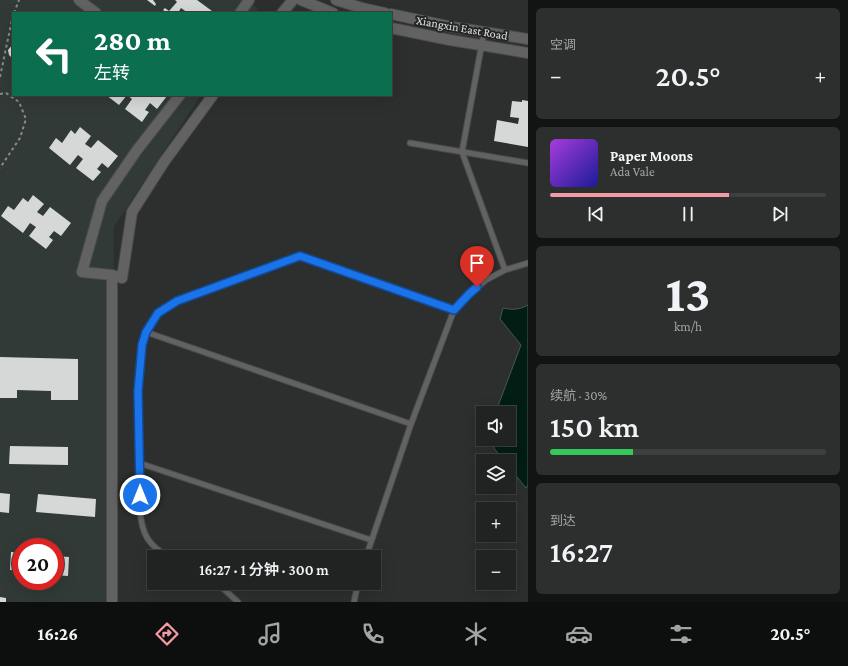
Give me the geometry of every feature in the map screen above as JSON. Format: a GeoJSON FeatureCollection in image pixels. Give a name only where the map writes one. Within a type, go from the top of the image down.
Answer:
{"type":"FeatureCollection","features":[{"type":"Feature","properties":{"kind":"street"},"geometry":{"type":"LineString","coordinates":[[79,0],[95,12]]}},
{"type":"Feature","properties":{"kind":"street"},"geometry":{"type":"LineString","coordinates":[[241,12],[249,0]]}},
{"type":"Feature","properties":{"kind":"street"},"geometry":{"type":"LineString","coordinates":[[283,12],[293,0]]}},
{"type":"Feature","properties":{"kind":"street"},"geometry":{"type":"LineString","coordinates":[[302,0],[331,12]]}},
{"type":"Feature","properties":{"kind":"street"},"geometry":{"type":"LineString","coordinates":[[336,0],[380,12]]}},
{"type":"Feature","properties":{"kind":"street","name":"Xiangxin East Road"},"geometry":{"type":"LineString","coordinates":[[392,14],[528,39]]}},
{"type":"Feature","properties":{"kind":"street","name":"Xiangxin East Road"},"geometry":{"type":"LineString","coordinates":[[392,28],[481,46],[528,53]]}},
{"type":"Feature","properties":{"kind":"street"},"geometry":{"type":"LineString","coordinates":[[179,96],[137,150],[102,201],[82,272],[112,275],[122,278],[132,212],[164,162],[210,96]]}},
{"type":"Feature","properties":{"kind":"street"},"geometry":{"type":"LineString","coordinates":[[112,275],[112,602]]}},
{"type":"Feature","properties":{"kind":"lane"},"geometry":{"type":"LineString","coordinates":[[484,32],[462,152],[505,270]]}},
{"type":"Feature","properties":{"kind":"lane"},"geometry":{"type":"LineString","coordinates":[[410,144],[528,163]]}},
{"type":"Feature","properties":{"kind":"lane"},"geometry":{"type":"LineString","coordinates":[[158,550],[146,538],[141,525],[138,391],[142,345],[146,332],[158,313],[177,301],[300,256],[454,310]]}},
{"type":"Feature","properties":{"kind":"lane"},"geometry":{"type":"LineString","coordinates":[[368,550],[411,424],[454,310],[469,294],[486,280],[505,270],[528,263]]}},
{"type":"Feature","properties":{"kind":"lane"},"geometry":{"type":"LineString","coordinates":[[146,332],[411,424]]}},
{"type":"Feature","properties":{"kind":"lane"},"geometry":{"type":"LineString","coordinates":[[139,463],[371,540]]}},
{"type":"Feature","properties":{"kind":"lane"},"geometry":{"type":"LineString","coordinates":[[224,590],[238,602]]}},
{"type":"Feature","properties":{"kind":"lane"},"geometry":{"type":"LineString","coordinates":[[354,602],[357,590]]}},
{"type":"Feature","properties":{"kind":"path"},"geometry":{"type":"LineString","coordinates":[[15,12],[19,0]]}},
{"type":"Feature","properties":{"kind":"path"},"geometry":{"type":"LineString","coordinates":[[0,77],[12,22]]}},
{"type":"Feature","properties":{"kind":"path"},"geometry":{"type":"LineString","coordinates":[[0,94],[6,93],[19,102],[26,119],[20,138],[0,168]]}},
{"type":"Feature","properties":{"kind":"shaded area"},"geometry":{"type":"Polygon","coordinates":[[[0,0],[249,0],[258,9],[256,12],[12,12],[12,96],[200,96],[114,227],[110,602],[0,602],[0,0]]]}},
{"type":"Feature","properties":{"kind":"shaded area"},"geometry":{"type":"Polygon","coordinates":[[[528,305],[528,485],[526,488],[516,476],[516,454],[499,454],[494,448],[494,446],[516,446],[516,406],[498,406],[521,345],[500,319],[503,308],[522,308],[528,305]]]}},
{"type":"Feature","properties":{"kind":"building"},"geometry":{"type":"Polygon","coordinates":[[[147,0],[153,0],[156,4],[155,6],[147,0]]]}},
{"type":"Feature","properties":{"kind":"building"},"geometry":{"type":"Polygon","coordinates":[[[175,0],[197,0],[212,11],[187,12],[181,8],[179,12],[166,12],[163,10],[165,8],[169,11],[177,2],[175,0]]]}},
{"type":"Feature","properties":{"kind":"building"},"geometry":{"type":"Polygon","coordinates":[[[12,45],[12,58],[9,55],[8,50],[12,45]]]}},
{"type":"Feature","properties":{"kind":"building"},"geometry":{"type":"Polygon","coordinates":[[[107,96],[126,96],[119,105],[107,96]]]}},
{"type":"Feature","properties":{"kind":"building"},"geometry":{"type":"Polygon","coordinates":[[[128,96],[167,96],[157,109],[150,103],[145,110],[149,112],[142,122],[125,109],[132,99],[128,96]]]}},
{"type":"Feature","properties":{"kind":"building"},"geometry":{"type":"Polygon","coordinates":[[[522,100],[528,101],[528,147],[494,141],[497,120],[518,124],[519,118],[510,117],[512,101],[522,102],[522,100]]]}},
{"type":"Feature","properties":{"kind":"building"},"geometry":{"type":"Polygon","coordinates":[[[80,127],[91,136],[85,144],[91,148],[98,140],[118,156],[108,168],[102,163],[97,169],[101,172],[93,181],[76,168],[83,159],[78,155],[70,165],[49,148],[56,138],[62,143],[71,130],[75,134],[80,127]]]}},
{"type":"Feature","properties":{"kind":"building"},"geometry":{"type":"Polygon","coordinates":[[[33,195],[44,204],[37,212],[43,216],[50,207],[71,223],[61,236],[54,231],[49,237],[53,240],[46,249],[29,236],[36,227],[30,223],[23,233],[1,216],[8,206],[14,210],[23,198],[28,202],[33,195]]]}},
{"type":"Feature","properties":{"kind":"building"},"geometry":{"type":"Polygon","coordinates":[[[0,357],[78,359],[78,400],[51,400],[51,391],[17,390],[17,398],[0,398],[0,357]]]}},
{"type":"Feature","properties":{"kind":"building"},"geometry":{"type":"Polygon","coordinates":[[[10,446],[68,447],[68,465],[9,464],[10,446]]]}},
{"type":"Feature","properties":{"kind":"building"},"geometry":{"type":"Polygon","coordinates":[[[0,493],[10,494],[9,513],[0,512],[0,493]]]}},
{"type":"Feature","properties":{"kind":"building"},"geometry":{"type":"Polygon","coordinates":[[[38,494],[96,499],[95,517],[36,512],[38,494]]]}},
{"type":"Feature","properties":{"kind":"building"},"geometry":{"type":"Polygon","coordinates":[[[11,552],[12,570],[10,570],[11,552]]]}},
{"type":"Feature","properties":{"kind":"building"},"geometry":{"type":"Polygon","coordinates":[[[64,557],[69,557],[68,576],[64,576],[64,557]]]}},
{"type":"Feature","properties":{"kind":"building"},"geometry":{"type":"Polygon","coordinates":[[[0,597],[6,598],[6,602],[0,602],[0,597]]]}},
{"type":"Feature","properties":{"kind":"route"},"geometry":{"type":"LineString","coordinates":[[140,495],[138,391],[142,345],[146,332],[158,313],[177,301],[300,256],[454,310],[477,287]]}}]}
